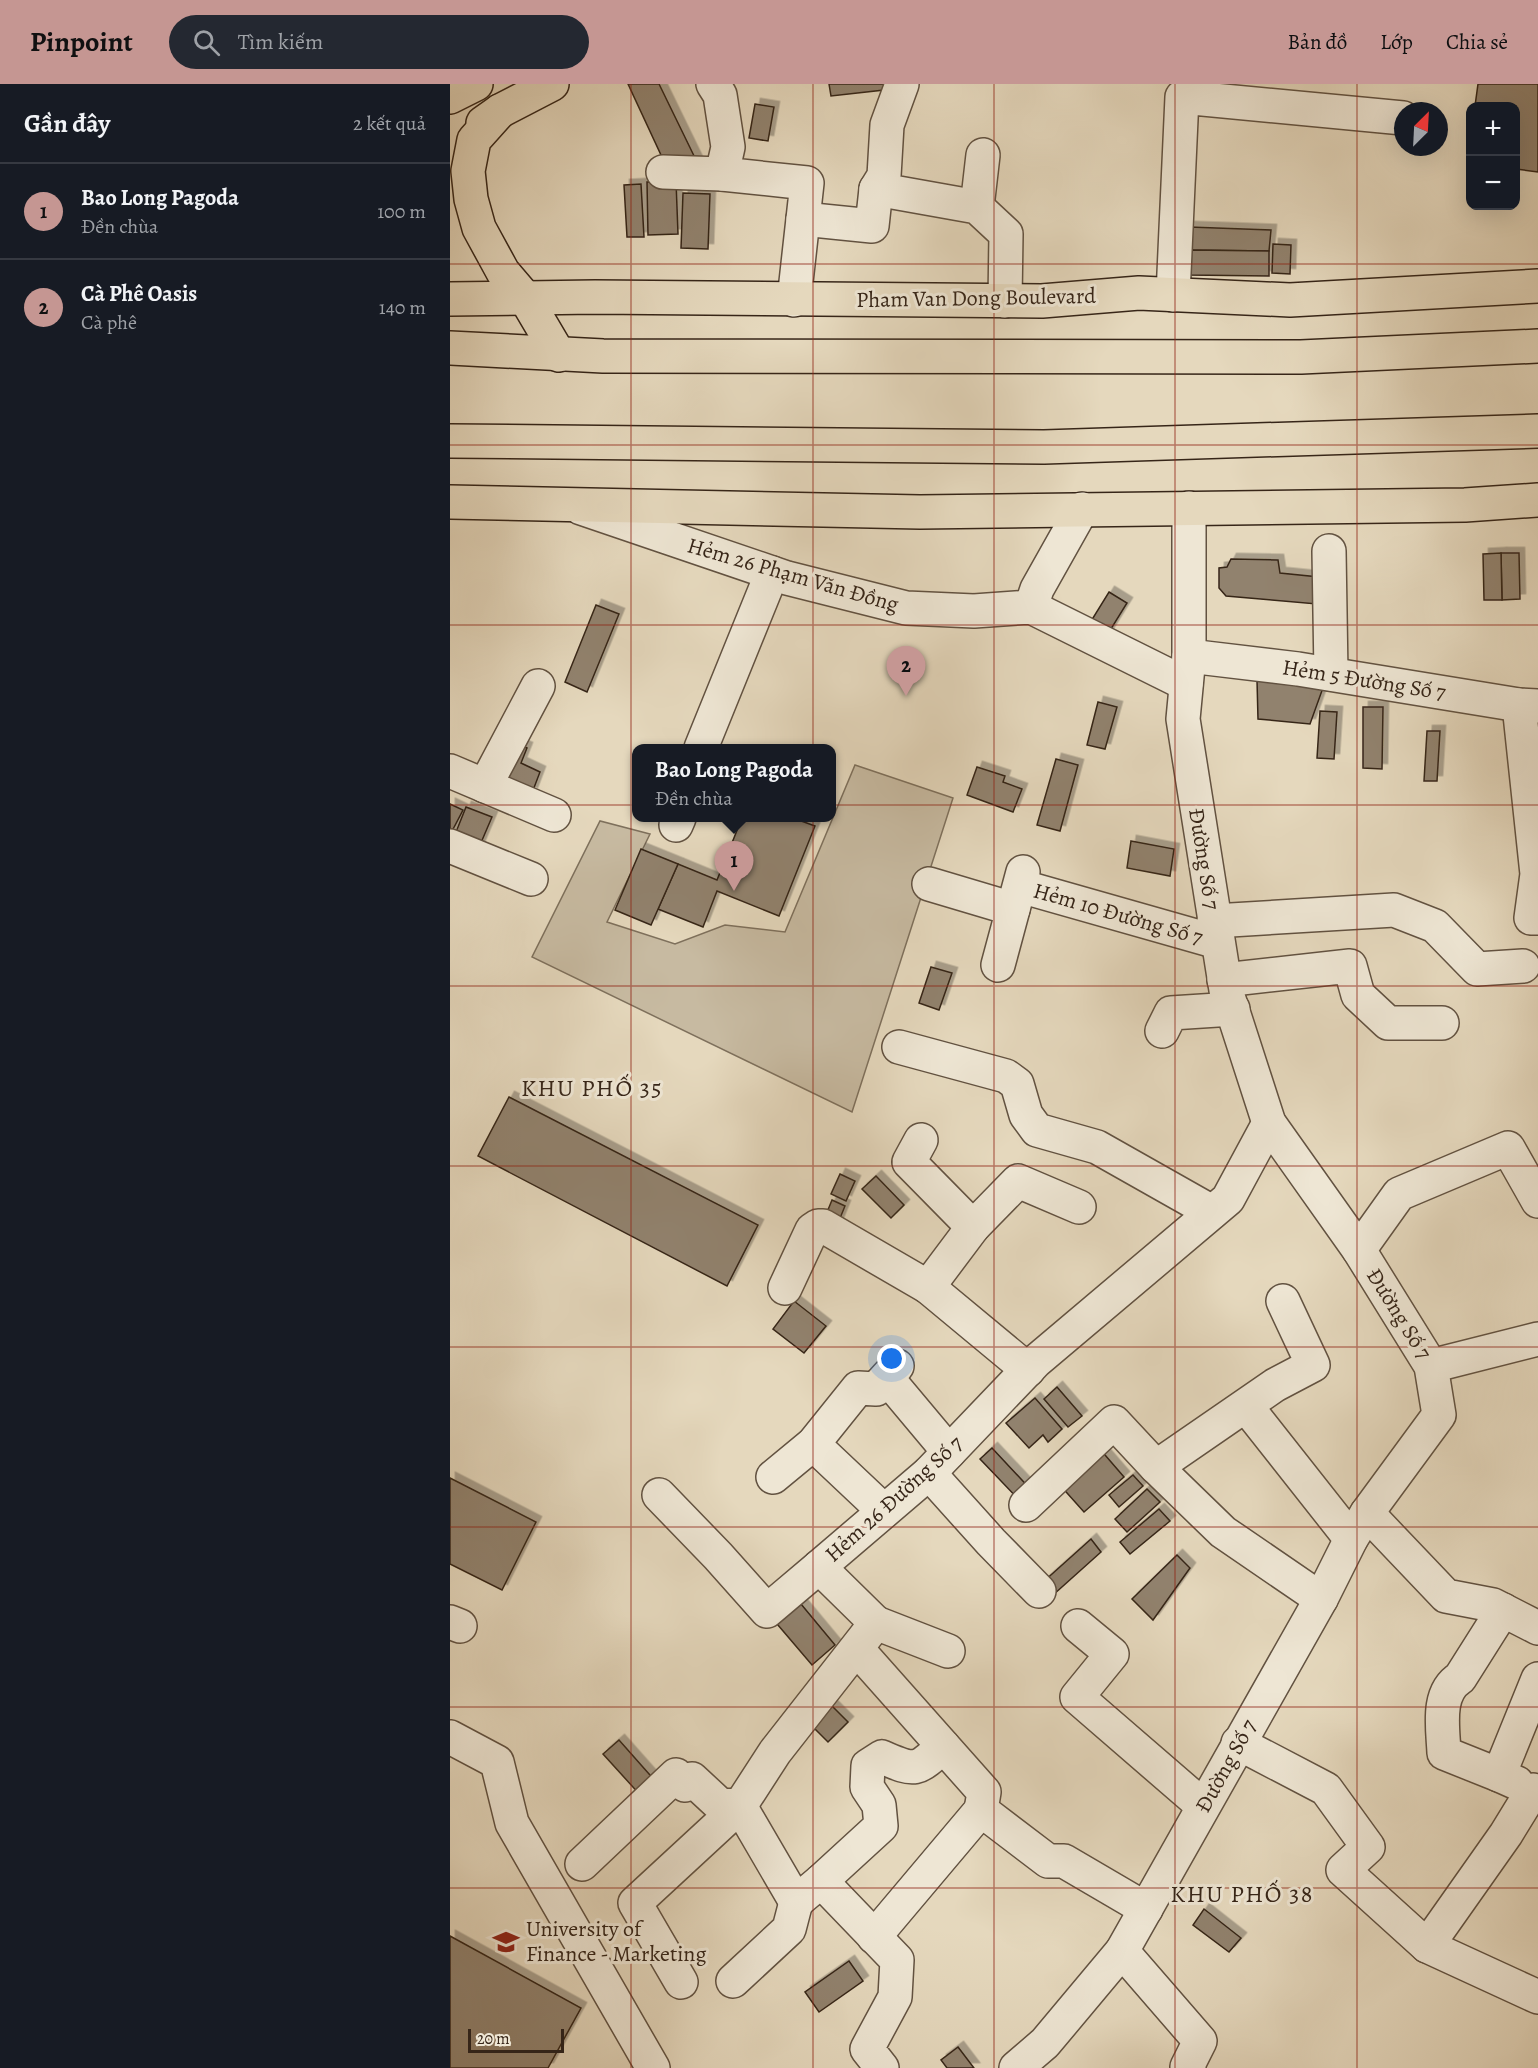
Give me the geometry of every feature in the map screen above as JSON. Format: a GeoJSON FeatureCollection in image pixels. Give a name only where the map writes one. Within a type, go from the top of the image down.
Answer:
{"type":"FeatureCollection","features":[{"type":"Feature","properties":{"kind":"main road"},"geometry":{"type":"LineString","coordinates":[[450,97],[476,84]]}},
{"type":"Feature","properties":{"kind":"main road"},"geometry":{"type":"LineString","coordinates":[[450,147],[500,111],[552,84]]}},
{"type":"Feature","properties":{"kind":"main road"},"geometry":{"type":"LineString","coordinates":[[500,111],[474,140],[468,171],[471,199],[479,228],[503,272],[526,299],[559,355]]}},
{"type":"Feature","properties":{"kind":"main road","name":"Pham Van Dong Boulevard"},"geometry":{"type":"LineString","coordinates":[[450,299],[595,297],[1042,301],[1139,293],[1290,300],[1538,285]]}},
{"type":"Feature","properties":{"kind":"main road"},"geometry":{"type":"LineString","coordinates":[[450,348],[559,355],[1300,357],[1538,346]]}},
{"type":"Feature","properties":{"kind":"main road"},"geometry":{"type":"LineString","coordinates":[[450,441],[1044,447],[1538,431]]}},
{"type":"Feature","properties":{"kind":"main road"},"geometry":{"type":"LineString","coordinates":[[450,502],[920,512],[1464,505],[1538,500]]}},
{"type":"Feature","properties":{"kind":"street"},"geometry":{"type":"LineString","coordinates":[[713,84],[720,95],[728,147],[722,174]]}},
{"type":"Feature","properties":{"kind":"street"},"geometry":{"type":"LineString","coordinates":[[803,219],[872,226],[876,189],[884,176],[886,125],[902,84]]}},
{"type":"Feature","properties":{"kind":"street"},"geometry":{"type":"LineString","coordinates":[[1173,295],[1182,97],[1394,117]]}},
{"type":"Feature","properties":{"kind":"street"},"geometry":{"type":"LineString","coordinates":[[977,207],[983,155]]}},
{"type":"Feature","properties":{"kind":"street"},"geometry":{"type":"LineString","coordinates":[[663,172],[722,174],[807,183],[794,300]]}},
{"type":"Feature","properties":{"kind":"street"},"geometry":{"type":"LineString","coordinates":[[876,189],[977,207],[1006,234],[1005,301]]}},
{"type":"Feature","properties":{"kind":"street","name":"Hẻm 26 Phạm Văn Đồng"},"geometry":{"type":"LineString","coordinates":[[568,504],[772,573],[906,608],[974,611],[1031,608],[1188,670]]}},
{"type":"Feature","properties":{"kind":"street","name":"Đường Số 7"},"geometry":{"type":"LineString","coordinates":[[1016,2068],[1045,2043],[1122,1951],[1321,1599],[1359,1526],[1439,1415],[1431,1366],[1359,1250],[1269,1123],[1228,994],[1183,719],[1188,670],[1189,508]]}},
{"type":"Feature","properties":{"kind":"street"},"geometry":{"type":"LineString","coordinates":[[1031,608],[1037,589],[1082,509]]}},
{"type":"Feature","properties":{"kind":"street"},"geometry":{"type":"LineString","coordinates":[[1329,551],[1331,674]]}},
{"type":"Feature","properties":{"kind":"street"},"geometry":{"type":"LineString","coordinates":[[702,744],[772,573]]}},
{"type":"Feature","properties":{"kind":"street","name":"Hẻm 5 Đường Số 7"},"geometry":{"type":"LineString","coordinates":[[1188,670],[1331,674],[1528,705]]}},
{"type":"Feature","properties":{"kind":"street"},"geometry":{"type":"LineString","coordinates":[[485,786],[538,686]]}},
{"type":"Feature","properties":{"kind":"street"},"geometry":{"type":"LineString","coordinates":[[1528,705],[1537,874],[1531,918],[1538,918]]}},
{"type":"Feature","properties":{"kind":"street"},"geometry":{"type":"LineString","coordinates":[[450,771],[554,815]]}},
{"type":"Feature","properties":{"kind":"street"},"geometry":{"type":"LineString","coordinates":[[450,846],[531,879]]}},
{"type":"Feature","properties":{"kind":"street","name":"Hẻm 10 Đường Số 7"},"geometry":{"type":"LineString","coordinates":[[929,884],[1019,889],[1216,931],[1394,910],[1435,926],[1477,969],[1523,966]]}},
{"type":"Feature","properties":{"kind":"street"},"geometry":{"type":"LineString","coordinates":[[998,965],[1019,889]]}},
{"type":"Feature","properties":{"kind":"street"},"geometry":{"type":"LineString","coordinates":[[1162,1031],[1171,1013],[1228,994],[1350,966],[1358,995],[1388,1023],[1443,1023]]}},
{"type":"Feature","properties":{"kind":"street"},"geometry":{"type":"LineString","coordinates":[[899,1047],[1006,1076],[1017,1084],[1026,1115],[1037,1130],[1097,1147],[1212,1212]]}},
{"type":"Feature","properties":{"kind":"street","name":"Hẻm 26 Đường Số 7"},"geometry":{"type":"LineString","coordinates":[[981,1810],[984,1792],[943,1746],[819,1567],[939,1463],[1028,1370],[1228,1199],[1269,1123]]}},
{"type":"Feature","properties":{"kind":"street"},"geometry":{"type":"LineString","coordinates":[[921,1140],[909,1162],[973,1227]]}},
{"type":"Feature","properties":{"kind":"street"},"geometry":{"type":"LineString","coordinates":[[1359,1250],[1399,1194],[1508,1148],[1538,1201]]}},
{"type":"Feature","properties":{"kind":"street"},"geometry":{"type":"LineString","coordinates":[[928,1287],[973,1227],[1018,1181],[1079,1207]]}},
{"type":"Feature","properties":{"kind":"street"},"geometry":{"type":"LineString","coordinates":[[785,1288],[812,1230],[823,1226],[928,1287],[1028,1370]]}},
{"type":"Feature","properties":{"kind":"street"},"geometry":{"type":"LineString","coordinates":[[1156,1467],[1275,1385],[1312,1365],[1283,1300]]}},
{"type":"Feature","properties":{"kind":"street"},"geometry":{"type":"LineString","coordinates":[[1431,1366],[1538,1339]]}},
{"type":"Feature","properties":{"kind":"street"},"geometry":{"type":"LineString","coordinates":[[773,1477],[813,1444],[858,1388],[876,1389],[892,1372],[939,1463],[991,1542],[1039,1591]]}},
{"type":"Feature","properties":{"kind":"street"},"geometry":{"type":"LineString","coordinates":[[1246,1406],[1359,1526],[1446,1596],[1492,1605],[1538,1628]]}},
{"type":"Feature","properties":{"kind":"street"},"geometry":{"type":"LineString","coordinates":[[1026,1504],[1114,1422],[1223,1533],[1321,1599]]}},
{"type":"Feature","properties":{"kind":"street"},"geometry":{"type":"LineString","coordinates":[[813,1444],[884,1511]]}},
{"type":"Feature","properties":{"kind":"street"},"geometry":{"type":"LineString","coordinates":[[659,1495],[767,1611],[819,1567]]}},
{"type":"Feature","properties":{"kind":"street"},"geometry":{"type":"LineString","coordinates":[[1427,1946],[1535,1791],[1444,1753],[1441,1711],[1452,1683],[1460,1678],[1503,1611]]}},
{"type":"Feature","properties":{"kind":"street"},"geometry":{"type":"LineString","coordinates":[[1078,1626],[1112,1654],[1077,1696],[1203,1806]]}},
{"type":"Feature","properties":{"kind":"street"},"geometry":{"type":"LineString","coordinates":[[681,1982],[635,1903],[740,1806],[775,1752],[866,1636],[948,1651]]}},
{"type":"Feature","properties":{"kind":"street"},"geometry":{"type":"LineString","coordinates":[[1499,1775],[1538,1679]]}},
{"type":"Feature","properties":{"kind":"street"},"geometry":{"type":"LineString","coordinates":[[450,1737],[497,1762],[512,1823],[653,2068]]}},
{"type":"Feature","properties":{"kind":"street"},"geometry":{"type":"LineString","coordinates":[[1238,1743],[1326,1789],[1368,1846],[1344,1870],[1427,1946],[1538,1997]]}},
{"type":"Feature","properties":{"kind":"street"},"geometry":{"type":"LineString","coordinates":[[732,1981],[789,1929],[796,1902],[881,1826],[879,1805],[867,1787],[868,1766],[882,1757],[906,1767],[924,1764],[943,1746]]}},
{"type":"Feature","properties":{"kind":"street"},"geometry":{"type":"LineString","coordinates":[[582,1864],[676,1775],[685,1785],[692,1779],[720,1805],[740,1806]]}},
{"type":"Feature","properties":{"kind":"street"},"geometry":{"type":"LineString","coordinates":[[740,1806],[796,1902]]}},
{"type":"Feature","properties":{"kind":"street"},"geometry":{"type":"LineString","coordinates":[[874,1937],[981,1810],[1048,1861],[1064,1861],[1146,1909]]}},
{"type":"Feature","properties":{"kind":"street"},"geometry":{"type":"LineString","coordinates":[[821,1881],[897,1960],[895,1997],[867,2049],[882,2068]]}},
{"type":"Feature","properties":{"kind":"street"},"geometry":{"type":"LineString","coordinates":[[1122,1951],[1200,2041],[1189,2068]]}},
{"type":"Feature","properties":{"kind":"shaded area"},"geometry":{"type":"Polygon","coordinates":[[[855,765],[953,798],[852,1112],[532,957],[600,821],[650,834],[607,922],[675,944],[725,925],[785,932],[831,822],[836,822],[836,810],[855,765]]]}},
{"type":"Feature","properties":{"kind":"building"},"geometry":{"type":"Polygon","coordinates":[[[628,84],[659,84],[697,162],[668,170],[628,84]]]}},
{"type":"Feature","properties":{"kind":"building"},"geometry":{"type":"Polygon","coordinates":[[[829,84],[884,84],[884,90],[831,96],[829,84]]]}},
{"type":"Feature","properties":{"kind":"building"},"geometry":{"type":"Polygon","coordinates":[[[1478,84],[1538,84],[1538,172],[1520,170],[1520,102],[1476,102],[1478,84]]]}},
{"type":"Feature","properties":{"kind":"building"},"geometry":{"type":"Polygon","coordinates":[[[755,104],[774,107],[768,141],[749,138],[755,104]]]}},
{"type":"Feature","properties":{"kind":"building"},"geometry":{"type":"Polygon","coordinates":[[[676,181],[678,234],[648,235],[647,182],[676,181]]]}},
{"type":"Feature","properties":{"kind":"building"},"geometry":{"type":"Polygon","coordinates":[[[641,184],[644,237],[627,237],[624,185],[641,184]]]}},
{"type":"Feature","properties":{"kind":"building"},"geometry":{"type":"Polygon","coordinates":[[[683,193],[710,194],[708,249],[681,248],[683,193]]]}},
{"type":"Feature","properties":{"kind":"building"},"geometry":{"type":"Polygon","coordinates":[[[1189,227],[1271,230],[1269,251],[1189,250],[1189,227]]]}},
{"type":"Feature","properties":{"kind":"building"},"geometry":{"type":"Polygon","coordinates":[[[1273,244],[1291,245],[1290,274],[1272,273],[1273,244]]]}},
{"type":"Feature","properties":{"kind":"building"},"geometry":{"type":"Polygon","coordinates":[[[1189,250],[1269,251],[1269,276],[1188,275],[1189,250]]]}},
{"type":"Feature","properties":{"kind":"building"},"geometry":{"type":"Polygon","coordinates":[[[1501,553],[1519,553],[1520,599],[1502,600],[1501,553]]]}},
{"type":"Feature","properties":{"kind":"building"},"geometry":{"type":"Polygon","coordinates":[[[1501,553],[1502,600],[1484,600],[1483,554],[1501,553]]]}},
{"type":"Feature","properties":{"kind":"building"},"geometry":{"type":"Polygon","coordinates":[[[1231,559],[1278,560],[1280,573],[1319,577],[1317,604],[1226,596],[1219,588],[1219,568],[1227,567],[1231,559]]]}},
{"type":"Feature","properties":{"kind":"building"},"geometry":{"type":"Polygon","coordinates":[[[1109,592],[1127,603],[1106,637],[1088,626],[1109,592]]]}},
{"type":"Feature","properties":{"kind":"building"},"geometry":{"type":"Polygon","coordinates":[[[596,605],[619,614],[587,692],[565,682],[596,605]]]}},
{"type":"Feature","properties":{"kind":"building"},"geometry":{"type":"Polygon","coordinates":[[[1257,680],[1324,685],[1310,724],[1258,719],[1257,680]]]}},
{"type":"Feature","properties":{"kind":"building"},"geometry":{"type":"Polygon","coordinates":[[[1098,702],[1117,707],[1105,749],[1087,745],[1098,702]]]}},
{"type":"Feature","properties":{"kind":"building"},"geometry":{"type":"Polygon","coordinates":[[[1363,707],[1383,707],[1382,769],[1363,768],[1363,707]]]}},
{"type":"Feature","properties":{"kind":"building"},"geometry":{"type":"Polygon","coordinates":[[[1320,711],[1337,712],[1334,759],[1317,758],[1320,711]]]}},
{"type":"Feature","properties":{"kind":"building"},"geometry":{"type":"Polygon","coordinates":[[[1427,731],[1440,731],[1437,781],[1424,781],[1427,731]]]}},
{"type":"Feature","properties":{"kind":"building"},"geometry":{"type":"Polygon","coordinates":[[[512,742],[527,748],[521,763],[540,772],[532,793],[497,778],[512,742]]]}},
{"type":"Feature","properties":{"kind":"building"},"geometry":{"type":"Polygon","coordinates":[[[1056,759],[1078,765],[1060,831],[1037,825],[1056,759]]]}},
{"type":"Feature","properties":{"kind":"building"},"geometry":{"type":"Polygon","coordinates":[[[977,767],[1005,776],[1003,782],[1022,789],[1013,812],[967,795],[977,767]]]}},
{"type":"Feature","properties":{"kind":"building"},"geometry":{"type":"Polygon","coordinates":[[[450,804],[463,810],[450,835],[450,804]]]}},
{"type":"Feature","properties":{"kind":"building"},"geometry":{"type":"Polygon","coordinates":[[[466,807],[492,817],[477,852],[452,842],[466,807]]]}},
{"type":"Feature","properties":{"kind":"building"},"geometry":{"type":"Polygon","coordinates":[[[740,822],[804,822],[815,826],[779,916],[717,891],[703,927],[658,909],[678,864],[717,880],[740,822]]]}},
{"type":"Feature","properties":{"kind":"building"},"geometry":{"type":"Polygon","coordinates":[[[1131,841],[1174,849],[1170,876],[1127,868],[1131,841]]]}},
{"type":"Feature","properties":{"kind":"building"},"geometry":{"type":"Polygon","coordinates":[[[641,849],[678,864],[651,925],[615,910],[641,849]]]}},
{"type":"Feature","properties":{"kind":"building"},"geometry":{"type":"Polygon","coordinates":[[[931,967],[952,973],[939,1010],[919,1003],[931,967]]]}},
{"type":"Feature","properties":{"kind":"building"},"geometry":{"type":"Polygon","coordinates":[[[509,1097],[758,1225],[727,1286],[478,1156],[509,1097]]]}},
{"type":"Feature","properties":{"kind":"building"},"geometry":{"type":"Polygon","coordinates":[[[840,1174],[855,1181],[846,1201],[831,1194],[840,1174]]]}},
{"type":"Feature","properties":{"kind":"building"},"geometry":{"type":"Polygon","coordinates":[[[876,1176],[904,1205],[891,1218],[862,1189],[876,1176]]]}},
{"type":"Feature","properties":{"kind":"building"},"geometry":{"type":"Polygon","coordinates":[[[832,1200],[845,1206],[836,1228],[823,1222],[832,1200]]]}},
{"type":"Feature","properties":{"kind":"building"},"geometry":{"type":"Polygon","coordinates":[[[794,1301],[826,1326],[804,1353],[773,1329],[794,1301]]]}},
{"type":"Feature","properties":{"kind":"building"},"geometry":{"type":"Polygon","coordinates":[[[1057,1387],[1082,1416],[1068,1427],[1044,1399],[1057,1387]]]}},
{"type":"Feature","properties":{"kind":"building"},"geometry":{"type":"Polygon","coordinates":[[[1035,1398],[1062,1429],[1048,1442],[1043,1435],[1029,1448],[1006,1423],[1035,1398]]]}},
{"type":"Feature","properties":{"kind":"building"},"geometry":{"type":"Polygon","coordinates":[[[992,1448],[1035,1494],[1024,1505],[980,1459],[992,1448]]]}},
{"type":"Feature","properties":{"kind":"building"},"geometry":{"type":"Polygon","coordinates":[[[1099,1448],[1124,1477],[1084,1512],[1059,1484],[1099,1448]]]}},
{"type":"Feature","properties":{"kind":"building"},"geometry":{"type":"Polygon","coordinates":[[[1133,1475],[1143,1486],[1119,1507],[1109,1495],[1133,1475]]]}},
{"type":"Feature","properties":{"kind":"building"},"geometry":{"type":"Polygon","coordinates":[[[450,1478],[536,1522],[502,1590],[450,1564],[450,1478]]]}},
{"type":"Feature","properties":{"kind":"building"},"geometry":{"type":"Polygon","coordinates":[[[1147,1489],[1160,1502],[1127,1532],[1115,1519],[1147,1489]]]}},
{"type":"Feature","properties":{"kind":"building"},"geometry":{"type":"Polygon","coordinates":[[[1159,1509],[1170,1521],[1130,1554],[1120,1542],[1159,1509]]]}},
{"type":"Feature","properties":{"kind":"building"},"geometry":{"type":"Polygon","coordinates":[[[1091,1539],[1101,1552],[1053,1595],[1042,1583],[1091,1539]]]}},
{"type":"Feature","properties":{"kind":"building"},"geometry":{"type":"Polygon","coordinates":[[[1177,1555],[1190,1568],[1153,1620],[1132,1599],[1177,1555]]]}},
{"type":"Feature","properties":{"kind":"building"},"geometry":{"type":"Polygon","coordinates":[[[796,1598],[835,1645],[812,1665],[772,1618],[796,1598]]]}},
{"type":"Feature","properties":{"kind":"building"},"geometry":{"type":"Polygon","coordinates":[[[830,1704],[848,1722],[828,1742],[810,1724],[830,1704]]]}},
{"type":"Feature","properties":{"kind":"building"},"geometry":{"type":"Polygon","coordinates":[[[619,1740],[657,1783],[642,1797],[603,1754],[619,1740]]]}},
{"type":"Feature","properties":{"kind":"building"},"geometry":{"type":"Polygon","coordinates":[[[1204,1909],[1241,1938],[1229,1952],[1193,1925],[1204,1909]]]}},
{"type":"Feature","properties":{"kind":"building"},"geometry":{"type":"Polygon","coordinates":[[[450,1936],[581,2008],[548,2068],[450,2068],[450,1936]]]}},
{"type":"Feature","properties":{"kind":"building"},"geometry":{"type":"Polygon","coordinates":[[[849,1961],[863,1981],[819,2012],[805,1992],[849,1961]]]}},
{"type":"Feature","properties":{"kind":"building"},"geometry":{"type":"Polygon","coordinates":[[[958,2047],[974,2068],[947,2068],[941,2060],[958,2047]]]}},
{"type":"Feature","properties":{"kind":"place","name":"Cà Phê Oasis"},"geometry":{"type":"Point","coordinates":[906,696]}},
{"type":"Feature","properties":{"kind":"place","name":"Bao Long Pagoda"},"geometry":{"type":"Point","coordinates":[734,891]}},
{"type":"Feature","properties":{"kind":"place","name":"University of Finance - Marketing"},"geometry":{"type":"Point","coordinates":[506,1942]}},
{"type":"Feature","properties":{"kind":"district","name":"KHU PHỐ 35"},"geometry":{"type":"Point","coordinates":[592,1088]}},
{"type":"Feature","properties":{"kind":"district","name":"KHU PHỐ 38"},"geometry":{"type":"Point","coordinates":[1242,1894]}}]}
